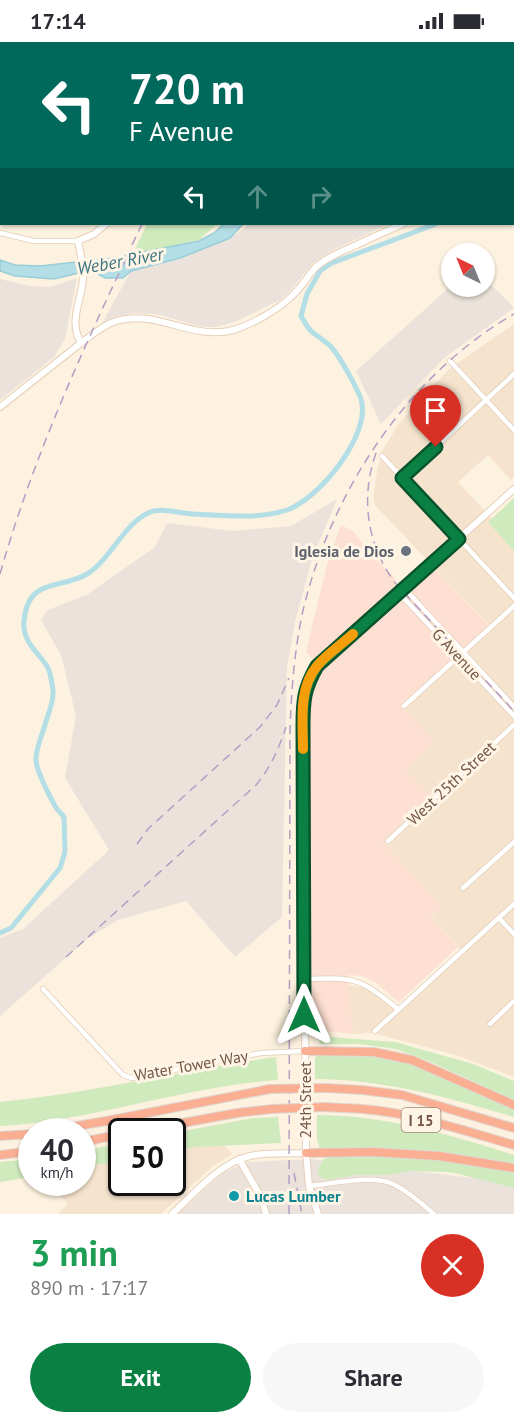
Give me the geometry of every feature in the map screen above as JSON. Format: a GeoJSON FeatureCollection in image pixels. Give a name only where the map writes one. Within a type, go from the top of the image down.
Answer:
{"type":"FeatureCollection","features":[{"type":"Feature","properties":{"kind":"highway"},"geometry":{"type":"LineString","coordinates":[[305,1051],[374,1052],[412,1060],[514,1105]]}},
{"type":"Feature","properties":{"kind":"highway","name":"I 15"},"geometry":{"type":"LineString","coordinates":[[96,1122],[270,1089],[326,1088],[402,1095],[514,1128]]}},
{"type":"Feature","properties":{"kind":"highway","name":"I 15"},"geometry":{"type":"LineString","coordinates":[[186,1122],[272,1109],[325,1107],[363,1109],[402,1115],[514,1144]]}},
{"type":"Feature","properties":{"kind":"highway"},"geometry":{"type":"LineString","coordinates":[[0,1136],[18,1135]]}},
{"type":"Feature","properties":{"kind":"highway"},"geometry":{"type":"LineString","coordinates":[[306,1154],[373,1152],[439,1156],[514,1168]]}},
{"type":"Feature","properties":{"kind":"highway"},"geometry":{"type":"LineString","coordinates":[[0,1155],[18,1153]]}},
{"type":"Feature","properties":{"kind":"main road"},"geometry":{"type":"LineString","coordinates":[[81,343],[75,325],[84,278],[78,241],[94,234],[105,225]]}},
{"type":"Feature","properties":{"kind":"main road"},"geometry":{"type":"LineString","coordinates":[[0,406],[94,333],[114,321],[136,317],[209,333],[242,327],[282,305],[294,295],[317,266],[334,255],[401,225]]}},
{"type":"Feature","properties":{"kind":"main road","name":"24th Street"},"geometry":{"type":"LineString","coordinates":[[318,1214],[309,1186],[306,1154],[304,693],[317,666],[514,489]]}},
{"type":"Feature","properties":{"kind":"main road"},"geometry":{"type":"LineString","coordinates":[[172,1214],[228,1164],[261,1154],[306,1154]]}},
{"type":"Feature","properties":{"kind":"main road"},"geometry":{"type":"LineString","coordinates":[[239,1160],[261,1197],[266,1214]]}},
{"type":"Feature","properties":{"kind":"street"},"geometry":{"type":"LineString","coordinates":[[0,232],[34,241],[78,241]]}},
{"type":"Feature","properties":{"kind":"street"},"geometry":{"type":"LineString","coordinates":[[450,361],[514,430]]}},
{"type":"Feature","properties":{"kind":"street"},"geometry":{"type":"LineString","coordinates":[[402,478],[514,374]]}},
{"type":"Feature","properties":{"kind":"street"},"geometry":{"type":"LineString","coordinates":[[382,456],[514,598]]}},
{"type":"Feature","properties":{"kind":"street","name":"G Avenue"},"geometry":{"type":"LineString","coordinates":[[402,590],[514,706]]}},
{"type":"Feature","properties":{"kind":"street","name":"G Avenue"},"geometry":{"type":"LineString","coordinates":[[402,590],[459,657],[514,716]]}},
{"type":"Feature","properties":{"kind":"street"},"geometry":{"type":"LineString","coordinates":[[404,706],[514,606]]}},
{"type":"Feature","properties":{"kind":"street","name":"West 25th Street"},"geometry":{"type":"LineString","coordinates":[[388,841],[514,725]]}},
{"type":"Feature","properties":{"kind":"street"},"geometry":{"type":"LineString","coordinates":[[463,888],[514,842]]}},
{"type":"Feature","properties":{"kind":"street"},"geometry":{"type":"LineString","coordinates":[[375,1031],[514,904]]}},
{"type":"Feature","properties":{"kind":"street"},"geometry":{"type":"LineString","coordinates":[[499,918],[514,934]]}},
{"type":"Feature","properties":{"kind":"street"},"geometry":{"type":"LineString","coordinates":[[304,979],[346,979],[363,984],[398,1009]]}},
{"type":"Feature","properties":{"kind":"street","name":"Water Tower Way"},"geometry":{"type":"LineString","coordinates":[[43,989],[123,1075],[132,1078],[261,1053],[305,1051]]}},
{"type":"Feature","properties":{"kind":"street"},"geometry":{"type":"LineString","coordinates":[[490,1024],[514,1001]]}},
{"type":"Feature","properties":{"kind":"street"},"geometry":{"type":"LineString","coordinates":[[309,1186],[376,1179],[392,1183],[404,1190],[434,1214]]}},
{"type":"Feature","properties":{"kind":"shaded area"},"geometry":{"type":"Polygon","coordinates":[[[247,225],[387,225],[331,251],[313,263],[280,300],[235,322],[215,327],[203,327],[156,314],[133,313],[115,317],[101,325],[131,271],[180,258],[230,238],[247,225]]]}},
{"type":"Feature","properties":{"kind":"shaded area"},"geometry":{"type":"Polygon","coordinates":[[[77,278],[65,339],[54,357],[0,400],[0,279],[29,286],[50,287],[77,278]]]}},
{"type":"Feature","properties":{"kind":"shaded area"},"geometry":{"type":"Polygon","coordinates":[[[495,288],[514,308],[444,358],[381,424],[356,371],[441,295],[441,297],[495,297],[495,288]]]}},
{"type":"Feature","properties":{"kind":"shaded area"},"geometry":{"type":"Polygon","coordinates":[[[514,324],[514,477],[511,480],[488,455],[458,482],[492,519],[488,522],[514,551],[514,1077],[456,1055],[373,1033],[353,1034],[348,985],[361,987],[399,1013],[463,952],[431,916],[441,906],[382,841],[405,769],[404,709],[490,626],[374,504],[374,494],[382,451],[400,422],[449,369],[514,324]]]}},
{"type":"Feature","properties":{"kind":"shaded area"},"geometry":{"type":"Polygon","coordinates":[[[337,499],[312,559],[296,618],[287,666],[282,917],[235,957],[186,901],[118,920],[87,939],[0,1016],[0,938],[23,929],[109,850],[65,778],[76,716],[61,655],[41,620],[48,610],[88,594],[155,547],[167,523],[233,531],[291,526],[337,499]]]}},
{"type":"Feature","properties":{"kind":"shaded area"},"geometry":{"type":"Polygon","coordinates":[[[341,525],[353,531],[369,552],[392,575],[399,587],[315,662],[306,652],[327,564],[341,525]]]}},
{"type":"Feature","properties":{"kind":"shaded area"},"geometry":{"type":"Polygon","coordinates":[[[432,566],[490,627],[404,709],[434,741],[406,769],[431,796],[382,841],[442,907],[431,917],[458,947],[399,1002],[375,982],[361,976],[348,975],[353,1034],[310,1029],[308,711],[310,695],[321,670],[432,566]]]}},
{"type":"Feature","properties":{"kind":"shaded area"},"geometry":{"type":"Polygon","coordinates":[[[218,1138],[232,1154],[213,1166],[186,1191],[186,1145],[218,1138]]]}},
{"type":"Feature","properties":{"kind":"shaded area"},"geometry":{"type":"Polygon","coordinates":[[[311,1159],[474,1178],[514,1185],[514,1214],[178,1214],[221,1174],[247,1162],[311,1159]]]}},
{"type":"Feature","properties":{"kind":"shaded area"},"geometry":{"type":"Polygon","coordinates":[[[108,1162],[108,1196],[180,1196],[161,1214],[58,1214],[68,1204],[61,1196],[96,1196],[96,1165],[108,1162]]]}},
{"type":"Feature","properties":{"kind":"green space"},"geometry":{"type":"Polygon","coordinates":[[[147,225],[216,225],[199,240],[140,254],[136,247],[147,225]]]}},
{"type":"Feature","properties":{"kind":"green space"},"geometry":{"type":"Polygon","coordinates":[[[514,498],[514,551],[488,522],[514,498]]]}},
{"type":"Feature","properties":{"kind":"green space"},"geometry":{"type":"Polygon","coordinates":[[[317,1036],[395,1042],[473,1064],[514,1081],[514,1100],[433,1063],[396,1049],[359,1044],[320,1044],[317,1036]]]}},
{"type":"Feature","properties":{"kind":"green space"},"geometry":{"type":"Polygon","coordinates":[[[320,1053],[378,1055],[414,1065],[514,1108],[514,1117],[440,1096],[392,1086],[315,1079],[315,1058],[320,1053]]]}},
{"type":"Feature","properties":{"kind":"green space"},"geometry":{"type":"Polygon","coordinates":[[[276,1057],[278,1080],[208,1089],[70,1118],[18,1118],[18,1124],[0,1126],[0,1102],[69,1093],[276,1057]]]}},
{"type":"Feature","properties":{"kind":"green space"},"geometry":{"type":"Polygon","coordinates":[[[317,1115],[368,1118],[434,1132],[514,1155],[514,1166],[413,1150],[321,1150],[317,1137],[317,1115]]]}},
{"type":"Feature","properties":{"kind":"green space"},"geometry":{"type":"Polygon","coordinates":[[[278,1117],[281,1143],[186,1149],[186,1131],[253,1118],[278,1117]]]}},
{"type":"Feature","properties":{"kind":"green space"},"geometry":{"type":"Polygon","coordinates":[[[108,1146],[108,1163],[96,1165],[96,1148],[108,1146]]]}},
{"type":"Feature","properties":{"kind":"green space"},"geometry":{"type":"Polygon","coordinates":[[[329,1156],[399,1156],[471,1165],[514,1173],[514,1188],[447,1172],[412,1171],[387,1175],[355,1175],[328,1180],[318,1174],[321,1161],[329,1156]]]}},
{"type":"Feature","properties":{"kind":"green space"},"geometry":{"type":"Polygon","coordinates":[[[18,1160],[18,1179],[0,1182],[0,1162],[18,1160]]]}},
{"type":"Feature","properties":{"kind":"water","name":"Weber River"},"geometry":{"type":"Polygon","coordinates":[[[223,225],[242,225],[230,238],[180,258],[131,271],[123,278],[105,278],[91,270],[54,279],[15,276],[0,271],[0,260],[15,265],[40,266],[113,258],[199,241],[223,225]]]}},
{"type":"Feature","properties":{"kind":"waterway"},"geometry":{"type":"LineString","coordinates":[[0,933],[11,928],[60,868],[65,852],[64,817],[47,790],[36,760],[52,704],[53,690],[48,668],[28,641],[24,629],[27,607],[32,597],[47,587],[87,574],[103,560],[139,518],[153,511],[262,515],[287,510],[300,504],[314,493],[340,464],[351,447],[359,430],[362,413],[359,394],[339,358],[330,346],[310,329],[301,316],[307,294],[320,271],[332,263],[433,225]]}},
{"type":"Feature","properties":{"kind":"railway"},"geometry":{"type":"LineString","coordinates":[[132,245],[142,225]]}},
{"type":"Feature","properties":{"kind":"railway"},"geometry":{"type":"LineString","coordinates":[[0,574],[27,490],[58,409],[130,250]]}},
{"type":"Feature","properties":{"kind":"railway"},"geometry":{"type":"LineString","coordinates":[[289,1214],[290,733],[293,674],[302,615],[314,570],[331,526],[352,483],[378,443],[407,405],[439,370],[475,340],[514,314]]}},
{"type":"Feature","properties":{"kind":"railway"},"geometry":{"type":"LineString","coordinates":[[376,453],[368,487],[369,521],[378,554],[386,569],[396,584],[514,711]]}},
{"type":"Feature","properties":{"kind":"railway"},"geometry":{"type":"LineString","coordinates":[[137,844],[148,829],[260,727],[277,705],[289,678]]}},
{"type":"Feature","properties":{"kind":"railway"},"geometry":{"type":"LineString","coordinates":[[66,957],[256,785],[274,757],[286,727]]}},
{"type":"Feature","properties":{"kind":"railway"},"geometry":{"type":"LineString","coordinates":[[294,1173],[302,1214]]}},
{"type":"Feature","properties":{"kind":"slow traffic"},"geometry":{"type":"LineString","coordinates":[[303,749],[304,693],[308,681],[317,666],[353,634]]}},
{"type":"Feature","properties":{"kind":"place","name":"Iglesia de Dios"},"geometry":{"type":"Point","coordinates":[406,551]}},
{"type":"Feature","properties":{"kind":"place","name":"Lucas Lumber"},"geometry":{"type":"Point","coordinates":[234,1196]}},
{"type":"Feature","properties":{"kind":"route"},"geometry":{"type":"LineString","coordinates":[[304,1015],[304,693],[317,666],[459,539],[402,478],[436,447]]}}]}
